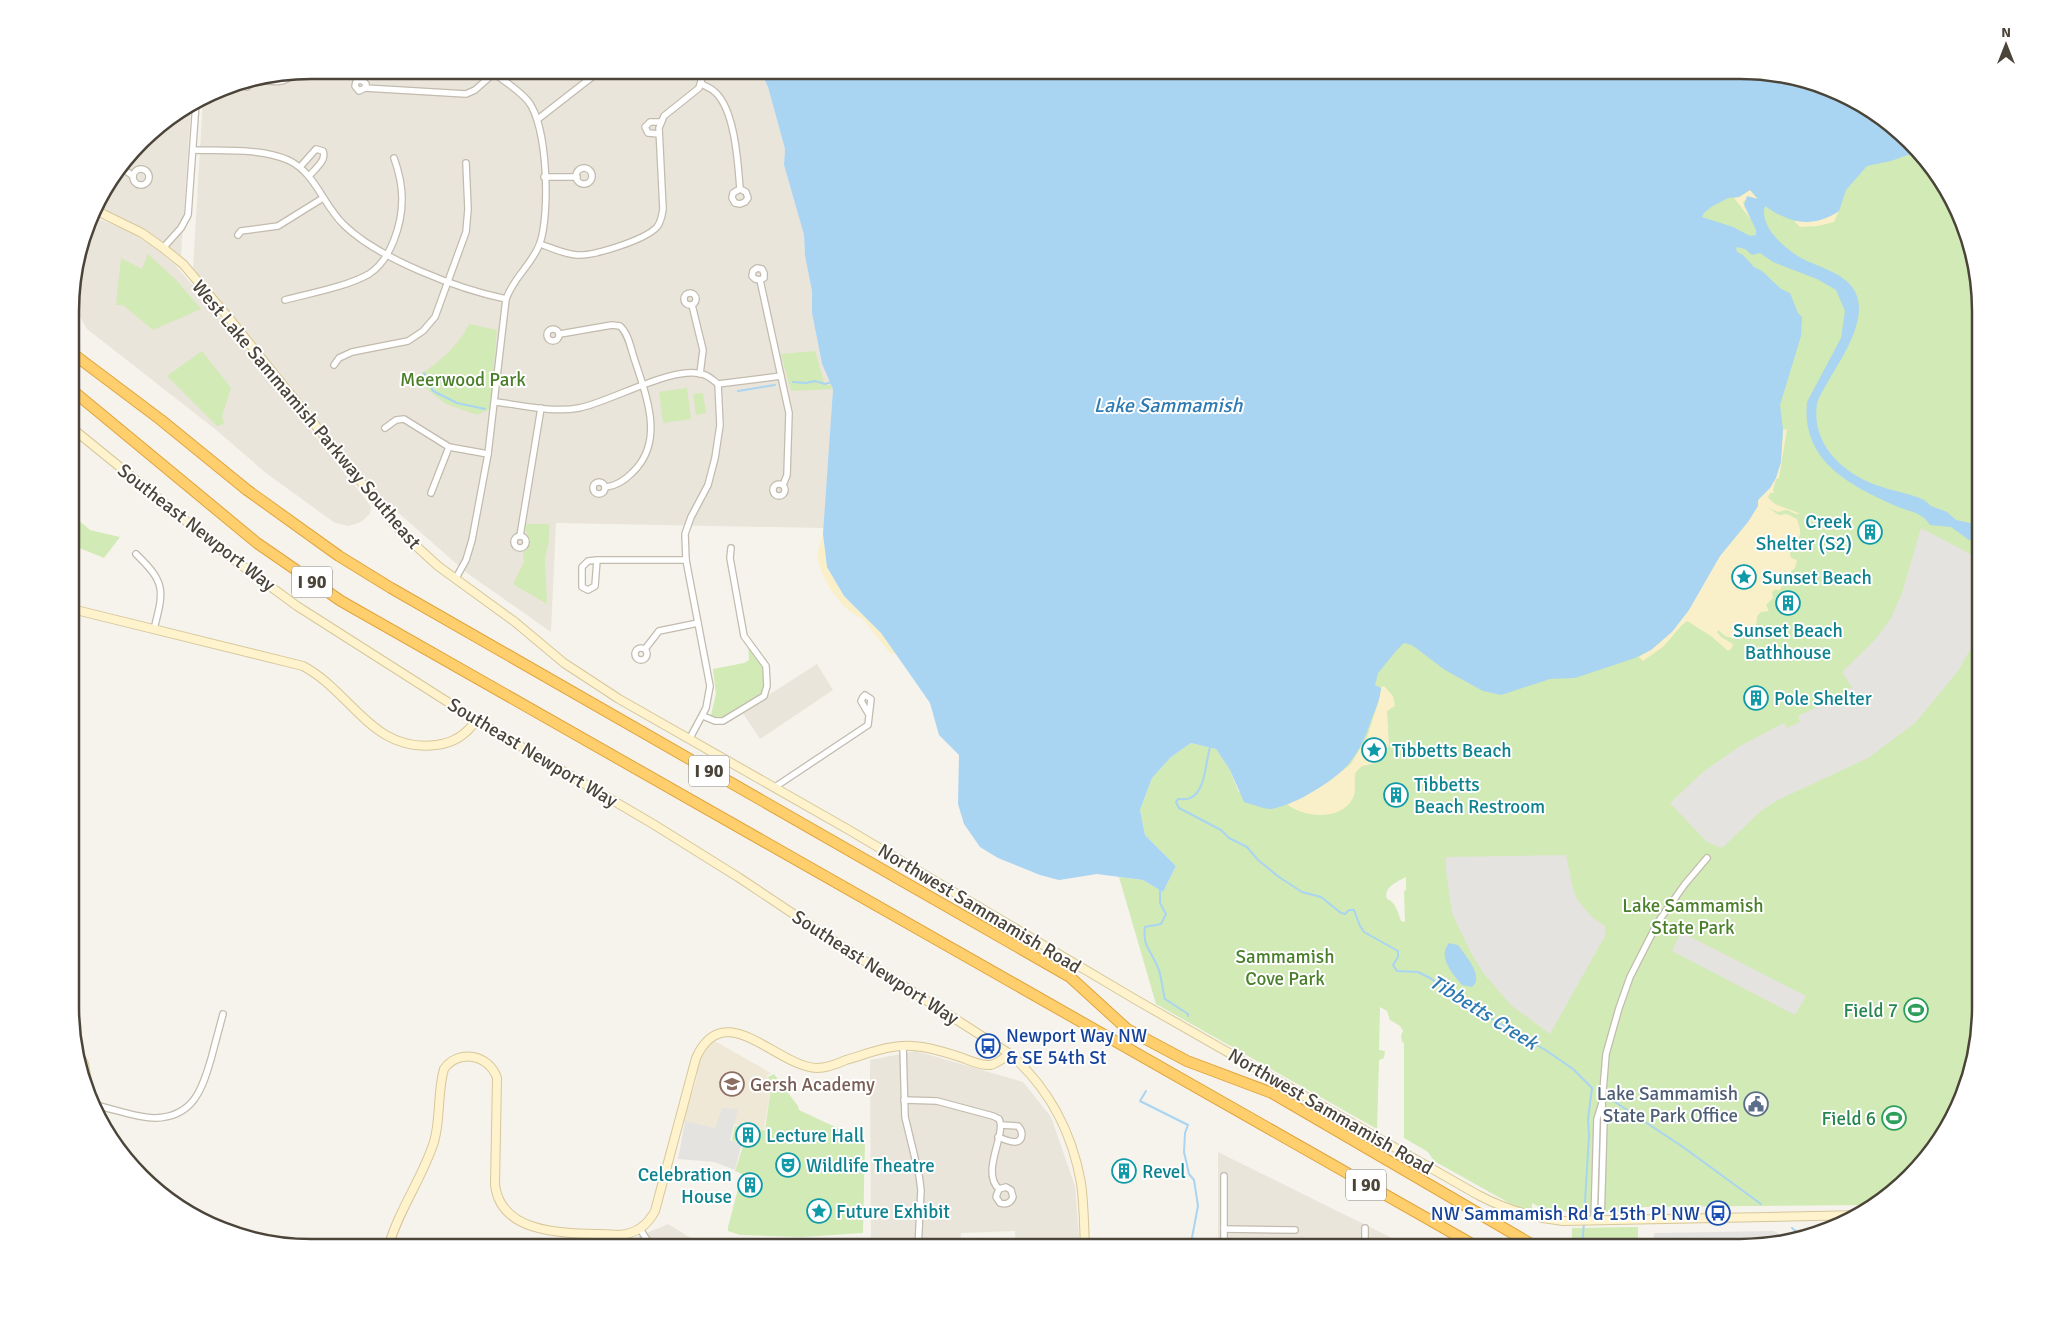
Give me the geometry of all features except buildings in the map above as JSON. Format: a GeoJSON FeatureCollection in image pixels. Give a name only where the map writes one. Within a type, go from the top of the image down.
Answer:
{"type":"FeatureCollection","features":[{"type":"Feature","properties":{"kind":"highway","name":"I 90"},"geometry":{"type":"LineString","coordinates":[[79,357],[161,420],[247,490],[339,556],[391,588],[1070,977],[1127,1029],[1187,1061],[1272,1093],[1523,1239]]}},
{"type":"Feature","properties":{"kind":"highway","name":"I 90"},"geometry":{"type":"LineString","coordinates":[[79,396],[257,543],[304,578],[341,601],[1463,1239]]}},
{"type":"Feature","properties":{"kind":"street"},"geometry":{"type":"LineString","coordinates":[[365,88],[466,94],[475,90],[485,79]]}},
{"type":"Feature","properties":{"kind":"street"},"geometry":{"type":"LineString","coordinates":[[456,578],[466,560],[472,540],[488,454],[506,299],[513,283],[535,255],[540,244],[545,218],[542,138],[538,119],[528,100],[501,79]]}},
{"type":"Feature","properties":{"kind":"street"},"geometry":{"type":"LineString","coordinates":[[538,119],[589,79]]}},
{"type":"Feature","properties":{"kind":"street"},"geometry":{"type":"LineString","coordinates":[[540,244],[574,255],[592,254],[628,242],[656,228],[663,209],[659,134],[661,122],[664,116],[696,92],[702,84],[703,79]]}},
{"type":"Feature","properties":{"kind":"street"},"geometry":{"type":"LineString","coordinates":[[702,84],[716,93],[725,106],[737,156],[740,189]]}},
{"type":"Feature","properties":{"kind":"street"},"geometry":{"type":"LineString","coordinates":[[163,248],[181,228],[188,215],[194,111]]}},
{"type":"Feature","properties":{"kind":"street"},"geometry":{"type":"LineString","coordinates":[[659,134],[648,133],[645,127],[650,122],[661,122]]}},
{"type":"Feature","properties":{"kind":"street"},"geometry":{"type":"LineString","coordinates":[[300,167],[316,149],[323,150],[324,159],[309,176]]}},
{"type":"Feature","properties":{"kind":"street"},"geometry":{"type":"LineString","coordinates":[[193,150],[270,154],[287,160],[300,167],[309,176],[335,215],[346,227],[386,254],[449,281],[490,296],[506,299]]}},
{"type":"Feature","properties":{"kind":"street"},"geometry":{"type":"LineString","coordinates":[[285,300],[362,278],[376,268],[386,254],[394,237],[401,210],[401,186],[394,158]]}},
{"type":"Feature","properties":{"kind":"street"},"geometry":{"type":"LineString","coordinates":[[334,365],[345,354],[408,341],[424,332],[435,317],[462,248],[468,221],[466,163]]}},
{"type":"Feature","properties":{"kind":"street"},"geometry":{"type":"LineString","coordinates":[[126,171],[133,176]]}},
{"type":"Feature","properties":{"kind":"street"},"geometry":{"type":"LineString","coordinates":[[544,177],[577,176]]}},
{"type":"Feature","properties":{"kind":"street"},"geometry":{"type":"LineString","coordinates":[[238,235],[241,231],[278,226],[286,223],[323,198]]}},
{"type":"Feature","properties":{"kind":"street","name":"West Lake Sammamish Parkway Southeast"},"geometry":{"type":"LineString","coordinates":[[101,213],[131,227],[163,248],[192,275],[403,534],[420,551],[515,622],[570,668],[849,830]]}},
{"type":"Feature","properties":{"kind":"street"},"geometry":{"type":"LineString","coordinates":[[760,280],[788,401],[790,424],[787,475],[783,484]]}},
{"type":"Feature","properties":{"kind":"street"},"geometry":{"type":"LineString","coordinates":[[692,305],[703,350],[700,374]]}},
{"type":"Feature","properties":{"kind":"street"},"geometry":{"type":"LineString","coordinates":[[560,334],[612,325],[620,326],[626,332],[652,421],[651,438],[642,461],[627,478],[606,487]]}},
{"type":"Feature","properties":{"kind":"street"},"geometry":{"type":"LineString","coordinates":[[495,402],[542,408],[580,408],[674,376],[700,374],[709,377],[718,384],[781,376]]}},
{"type":"Feature","properties":{"kind":"street"},"geometry":{"type":"LineString","coordinates":[[690,738],[708,705],[710,686],[686,560],[684,534],[691,516],[708,485],[718,442],[720,408],[718,384]]}},
{"type":"Feature","properties":{"kind":"street"},"geometry":{"type":"LineString","coordinates":[[520,536],[542,408]]}},
{"type":"Feature","properties":{"kind":"street"},"geometry":{"type":"LineString","coordinates":[[385,428],[396,420],[407,420],[448,447],[488,454]]}},
{"type":"Feature","properties":{"kind":"street","name":"Southeast Newport Way"},"geometry":{"type":"LineString","coordinates":[[79,434],[229,556],[350,641],[476,720],[731,872],[849,951],[1010,1054],[1043,1089],[1053,1104],[1066,1133],[1081,1184],[1084,1239]]}},
{"type":"Feature","properties":{"kind":"street"},"geometry":{"type":"LineString","coordinates":[[431,492],[448,447]]}},
{"type":"Feature","properties":{"kind":"street"},"geometry":{"type":"LineString","coordinates":[[703,716],[718,722],[724,721],[764,696],[767,690],[765,662],[748,644],[744,636],[730,558],[731,548]]}},
{"type":"Feature","properties":{"kind":"street"},"geometry":{"type":"LineString","coordinates":[[136,554],[156,575],[161,589],[161,604],[154,629]]}},
{"type":"Feature","properties":{"kind":"street"},"geometry":{"type":"LineString","coordinates":[[597,560],[595,564],[595,586],[588,590],[584,589],[582,587],[582,567],[588,561],[597,560],[686,560]]}},
{"type":"Feature","properties":{"kind":"street"},"geometry":{"type":"LineString","coordinates":[[79,610],[303,666],[327,682],[374,728],[401,743],[426,746],[451,742],[466,733],[476,720]]}},
{"type":"Feature","properties":{"kind":"street"},"geometry":{"type":"LineString","coordinates":[[645,649],[659,631],[698,622]]}},
{"type":"Feature","properties":{"kind":"street"},"geometry":{"type":"LineString","coordinates":[[775,787],[868,725],[868,713]]}},
{"type":"Feature","properties":{"kind":"street","name":"Northwest Sammamish Road"},"geometry":{"type":"LineString","coordinates":[[849,830],[1147,1006],[1478,1195],[1523,1214],[1549,1219],[1577,1221],[1842,1215]]}},
{"type":"Feature","properties":{"kind":"street"},"geometry":{"type":"LineString","coordinates":[[1595,1221],[1597,1120],[1602,1103],[1606,1054],[1630,977],[1642,951],[1669,906],[1707,858]]}},
{"type":"Feature","properties":{"kind":"street"},"geometry":{"type":"LineString","coordinates":[[101,1106],[155,1118],[176,1114],[184,1109],[193,1102],[202,1089],[224,1014]]}},
{"type":"Feature","properties":{"kind":"street"},"geometry":{"type":"LineString","coordinates":[[391,1239],[425,1166],[434,1140],[444,1069],[455,1059],[469,1056],[482,1060],[495,1073],[497,1078],[496,1191],[506,1211],[519,1222],[554,1231],[627,1235],[646,1224],[655,1211],[696,1058],[703,1044],[709,1038],[722,1032],[744,1035],[794,1062],[816,1068],[903,1045],[938,1050],[986,1065],[997,1062],[1010,1054]]}},
{"type":"Feature","properties":{"kind":"street"},"geometry":{"type":"LineString","coordinates":[[903,1045],[906,1130],[921,1190],[918,1239]]}},
{"type":"Feature","properties":{"kind":"street"},"geometry":{"type":"LineString","coordinates":[[904,1100],[927,1100],[944,1103],[993,1116],[999,1120],[1001,1125],[993,1171],[996,1186],[999,1189]]}},
{"type":"Feature","properties":{"kind":"street"},"geometry":{"type":"LineString","coordinates":[[998,1138],[1015,1142],[1020,1140],[1022,1135],[1022,1130],[1018,1126],[1001,1125]]}},
{"type":"Feature","properties":{"kind":"street"},"geometry":{"type":"LineString","coordinates":[[1224,1176],[1224,1239]]}},
{"type":"Feature","properties":{"kind":"street"},"geometry":{"type":"LineString","coordinates":[[1365,1228],[1365,1239]]}},
{"type":"Feature","properties":{"kind":"street"},"geometry":{"type":"LineString","coordinates":[[640,1229],[646,1239]]}},
{"type":"Feature","properties":{"kind":"street"},"geometry":{"type":"LineString","coordinates":[[1224,1230],[1295,1230]]}},
{"type":"Feature","properties":{"kind":"shaded area"},"geometry":{"type":"Polygon","coordinates":[[[296,79],[764,79],[785,149],[784,165],[804,235],[805,256],[812,291],[812,313],[822,364],[833,389],[824,528],[556,523],[551,632],[467,573],[378,495],[193,269],[203,106],[236,91],[266,83],[296,79]]]}},
{"type":"Feature","properties":{"kind":"shaded area"},"geometry":{"type":"Polygon","coordinates":[[[191,113],[181,256],[155,236],[103,209],[118,182],[136,158],[158,136],[191,113]]]}},
{"type":"Feature","properties":{"kind":"shaded area"},"geometry":{"type":"Polygon","coordinates":[[[98,219],[129,231],[155,248],[175,265],[227,325],[367,501],[371,507],[370,514],[361,522],[349,526],[335,523],[266,473],[215,429],[87,329],[79,315],[79,296],[83,266],[98,219]]]}},
{"type":"Feature","properties":{"kind":"shaded area"},"geometry":{"type":"Polygon","coordinates":[[[1921,528],[1972,555],[1972,647],[1958,671],[1915,723],[1868,758],[1776,801],[1761,811],[1722,848],[1707,842],[1670,803],[1703,772],[1740,746],[1784,723],[1787,728],[1800,722],[1798,716],[1830,701],[1852,687],[1842,672],[1874,641],[1891,618],[1902,593],[1921,528]]]}},
{"type":"Feature","properties":{"kind":"shaded area"},"geometry":{"type":"Polygon","coordinates":[[[817,664],[833,690],[760,739],[742,712],[817,664]]]}},
{"type":"Feature","properties":{"kind":"shaded area"},"geometry":{"type":"Polygon","coordinates":[[[1566,855],[1573,889],[1578,901],[1592,917],[1606,927],[1605,936],[1550,1034],[1511,1005],[1484,974],[1471,953],[1452,913],[1446,857],[1566,855]]]}},
{"type":"Feature","properties":{"kind":"shaded area"},"geometry":{"type":"Polygon","coordinates":[[[1681,932],[1806,996],[1795,1015],[1672,951],[1681,932]]]}},
{"type":"Feature","properties":{"kind":"shaded area","name":"Gersh Academy"},"geometry":{"type":"Polygon","coordinates":[[[713,1040],[771,1073],[767,1076],[771,1088],[764,1129],[732,1124],[719,1130],[683,1121],[696,1081],[700,1057],[713,1040]]]}},
{"type":"Feature","properties":{"kind":"shaded area"},"geometry":{"type":"Polygon","coordinates":[[[916,1051],[1023,1082],[1051,1117],[1075,1186],[1079,1239],[1015,1239],[1015,1231],[961,1233],[961,1239],[871,1239],[870,1060],[916,1051]]]}},
{"type":"Feature","properties":{"kind":"shaded area"},"geometry":{"type":"Polygon","coordinates":[[[722,1108],[738,1109],[730,1140],[742,1143],[735,1170],[714,1162],[678,1159],[685,1121],[715,1128],[722,1108]]]}},
{"type":"Feature","properties":{"kind":"shaded area"},"geometry":{"type":"Polygon","coordinates":[[[1218,1152],[1394,1239],[1218,1239],[1218,1152]]]}},
{"type":"Feature","properties":{"kind":"shaded area"},"geometry":{"type":"Polygon","coordinates":[[[668,1224],[692,1239],[633,1239],[668,1224]]]}},
{"type":"Feature","properties":{"kind":"shaded area"},"geometry":{"type":"Polygon","coordinates":[[[1774,1231],[1781,1236],[1755,1239],[1654,1239],[1654,1233],[1774,1231]]]}},
{"type":"Feature","properties":{"kind":"green space","name":"Lake Sammamish State Park"},"geometry":{"type":"Polygon","coordinates":[[[1878,125],[1893,136],[1915,158],[1933,182],[1955,222],[1968,266],[1972,296],[1972,1022],[1968,1052],[1955,1096],[1933,1136],[1915,1160],[1893,1182],[1861,1205],[1643,1207],[1638,1208],[1639,1212],[1603,1212],[1601,1214],[1545,1210],[1532,1203],[1532,1210],[1518,1208],[1434,1161],[1428,1152],[1404,1138],[1404,1043],[1402,1042],[1401,1035],[1403,1031],[1400,1026],[1390,1020],[1387,1011],[1380,1007],[1379,1050],[1385,1051],[1384,1058],[1379,1060],[1377,1129],[1156,1004],[1119,877],[1143,880],[1163,892],[1176,866],[1145,835],[1140,810],[1152,778],[1171,757],[1191,743],[1216,749],[1230,770],[1239,793],[1670,223],[1878,125]],[[1406,877],[1392,885],[1386,895],[1387,899],[1395,905],[1401,921],[1405,922],[1404,891],[1406,890],[1406,877]]]}},
{"type":"Feature","properties":{"kind":"green space"},"geometry":{"type":"Polygon","coordinates":[[[148,254],[177,281],[201,309],[153,330],[123,305],[116,305],[121,258],[142,269],[148,254]]]}},
{"type":"Feature","properties":{"kind":"green space","name":"Meerwood Park"},"geometry":{"type":"Polygon","coordinates":[[[469,324],[497,330],[490,409],[477,415],[446,404],[414,379],[438,362],[452,348],[469,324]]]}},
{"type":"Feature","properties":{"kind":"green space"},"geometry":{"type":"Polygon","coordinates":[[[202,351],[231,388],[222,416],[224,424],[217,426],[167,376],[202,351]]]}},
{"type":"Feature","properties":{"kind":"green space"},"geometry":{"type":"Polygon","coordinates":[[[815,351],[825,385],[831,385],[833,389],[791,391],[781,354],[815,351]]]}},
{"type":"Feature","properties":{"kind":"green space"},"geometry":{"type":"Polygon","coordinates":[[[687,388],[691,419],[663,423],[659,392],[687,388]]]}},
{"type":"Feature","properties":{"kind":"green space"},"geometry":{"type":"Polygon","coordinates":[[[703,393],[706,413],[696,415],[693,394],[703,393]]]}},
{"type":"Feature","properties":{"kind":"green space"},"geometry":{"type":"Polygon","coordinates":[[[79,521],[90,530],[120,537],[104,558],[79,548],[79,521]]]}},
{"type":"Feature","properties":{"kind":"green space"},"geometry":{"type":"Polygon","coordinates":[[[526,524],[549,524],[549,541],[545,557],[547,604],[513,584],[524,562],[523,552],[529,546],[526,524]]]}},
{"type":"Feature","properties":{"kind":"green space"},"geometry":{"type":"Polygon","coordinates":[[[748,644],[765,662],[766,694],[723,721],[710,719],[716,694],[713,669],[744,663],[749,660],[748,644]]]}},
{"type":"Feature","properties":{"kind":"green space"},"geometry":{"type":"Polygon","coordinates":[[[774,1074],[799,1110],[865,1141],[863,1233],[802,1237],[740,1235],[728,1231],[742,1174],[735,1171],[744,1143],[732,1140],[735,1126],[765,1130],[771,1088],[768,1077],[774,1074]]]}},
{"type":"Feature","properties":{"kind":"green space"},"geometry":{"type":"Polygon","coordinates":[[[1638,1227],[1638,1239],[1572,1239],[1572,1228],[1638,1227]]]}},
{"type":"Feature","properties":{"kind":"sand"},"geometry":{"type":"Polygon","coordinates":[[[1750,190],[1758,199],[1749,197],[1743,202],[1752,221],[1734,198],[1750,190]]]}},
{"type":"Feature","properties":{"kind":"sand"},"geometry":{"type":"Polygon","coordinates":[[[1839,211],[1834,222],[1818,226],[1800,227],[1794,221],[1817,220],[1839,211]]]}},
{"type":"Feature","properties":{"kind":"sand","name":"Sunset Beach"},"geometry":{"type":"Polygon","coordinates":[[[1787,429],[1779,478],[1776,479],[1774,493],[1770,493],[1768,498],[1775,504],[1801,514],[1787,510],[1778,512],[1768,508],[1779,515],[1787,514],[1797,519],[1800,535],[1795,547],[1790,552],[1791,558],[1797,560],[1795,568],[1789,573],[1785,571],[1780,574],[1780,579],[1784,583],[1779,591],[1776,589],[1772,592],[1773,598],[1766,605],[1769,611],[1761,612],[1757,616],[1756,625],[1736,639],[1725,636],[1718,630],[1717,632],[1721,637],[1733,644],[1732,648],[1728,651],[1711,636],[1687,621],[1664,646],[1643,661],[1639,657],[1668,635],[1678,623],[1722,553],[1747,521],[1760,497],[1771,486],[1780,459],[1783,430],[1787,429]]]}},
{"type":"Feature","properties":{"kind":"sand"},"geometry":{"type":"Polygon","coordinates":[[[823,534],[827,567],[844,596],[881,633],[896,654],[891,654],[861,617],[847,609],[827,584],[819,566],[818,558],[823,534]]]}},
{"type":"Feature","properties":{"kind":"sand","name":"Tibbetts Beach"},"geometry":{"type":"Polygon","coordinates":[[[1384,686],[1393,696],[1395,706],[1387,711],[1389,744],[1386,752],[1377,763],[1362,766],[1356,772],[1354,795],[1348,805],[1340,811],[1322,815],[1303,812],[1287,804],[1317,789],[1350,765],[1367,737],[1379,700],[1381,687],[1384,686]]]}},
{"type":"Feature","properties":{"kind":"water","name":"Lake Sammamish"},"geometry":{"type":"Polygon","coordinates":[[[764,79],[1755,79],[1785,83],[1815,91],[1843,103],[1869,118],[1893,136],[1911,154],[1891,161],[1867,166],[1846,190],[1839,211],[1829,217],[1810,222],[1801,222],[1774,212],[1765,206],[1765,220],[1768,227],[1784,246],[1796,255],[1845,280],[1853,287],[1857,297],[1859,309],[1854,334],[1817,403],[1816,417],[1819,431],[1831,454],[1851,472],[1876,485],[1924,500],[1931,506],[1947,512],[1956,520],[1972,523],[1972,539],[1969,540],[1951,527],[1930,525],[1920,515],[1898,507],[1863,490],[1833,469],[1821,456],[1812,441],[1807,423],[1807,402],[1841,338],[1845,311],[1836,290],[1817,279],[1773,262],[1760,253],[1752,255],[1745,249],[1736,247],[1737,252],[1743,255],[1754,267],[1762,271],[1781,289],[1790,293],[1798,313],[1802,317],[1801,336],[1780,405],[1783,430],[1781,462],[1776,478],[1770,488],[1758,500],[1758,506],[1748,522],[1720,556],[1689,610],[1672,632],[1651,650],[1635,658],[1575,678],[1550,679],[1501,695],[1483,691],[1445,670],[1412,645],[1404,643],[1378,673],[1375,685],[1381,688],[1379,700],[1367,732],[1355,755],[1341,772],[1331,780],[1299,799],[1271,809],[1244,802],[1230,770],[1216,749],[1191,743],[1171,757],[1152,778],[1140,810],[1145,835],[1176,866],[1163,892],[1143,880],[1097,874],[1059,880],[1040,875],[998,858],[980,847],[964,824],[958,804],[959,755],[939,735],[930,703],[905,667],[881,633],[844,596],[827,567],[823,534],[833,389],[822,364],[812,313],[812,291],[805,256],[804,235],[784,165],[785,149],[764,79]],[[1750,190],[1739,197],[1728,198],[1711,207],[1702,217],[1733,227],[1750,236],[1756,235],[1756,230],[1744,205],[1747,196],[1758,199],[1750,190]]]}},
{"type":"Feature","properties":{"kind":"water"},"geometry":{"type":"Polygon","coordinates":[[[1449,943],[1458,945],[1469,960],[1476,978],[1472,987],[1462,985],[1454,976],[1445,960],[1446,948],[1449,943]]]}},
{"type":"Feature","properties":{"kind":"waterway"},"geometry":{"type":"LineString","coordinates":[[424,373],[433,391],[457,403],[485,409]]}},
{"type":"Feature","properties":{"kind":"waterway"},"geometry":{"type":"LineString","coordinates":[[793,382],[806,383],[815,381],[825,384],[832,382]]}},
{"type":"Feature","properties":{"kind":"waterway"},"geometry":{"type":"LineString","coordinates":[[738,391],[775,385]]}},
{"type":"Feature","properties":{"kind":"waterway","name":"Tibbetts Creek"},"geometry":{"type":"LineString","coordinates":[[1210,747],[1199,790],[1189,799],[1178,799],[1176,802],[1179,808],[1221,830],[1229,838],[1247,847],[1258,860],[1302,892],[1321,897],[1341,913],[1345,914],[1349,910],[1354,910],[1364,932],[1398,951],[1398,957],[1393,965],[1397,971],[1418,972],[1430,978],[1468,1005],[1547,1051],[1573,1069],[1592,1088],[1588,1119],[1589,1136],[1584,1218]]}},
{"type":"Feature","properties":{"kind":"waterway"},"geometry":{"type":"LineString","coordinates":[[1160,889],[1160,903],[1166,914],[1161,924],[1145,927],[1145,939],[1148,949],[1156,962],[1165,999],[1188,1014],[1188,1016]]}},
{"type":"Feature","properties":{"kind":"waterway"},"geometry":{"type":"LineString","coordinates":[[1146,1091],[1140,1101],[1188,1125],[1185,1133],[1184,1152],[1189,1174],[1194,1180],[1198,1206],[1192,1239]]}},
{"type":"Feature","properties":{"kind":"waterway"},"geometry":{"type":"LineString","coordinates":[[1609,1098],[1683,1147],[1761,1204]]}},
{"type":"Feature","properties":{"kind":"waterway","name":"Tibbetts Creek"},"geometry":{"type":"LineString","coordinates":[[1583,1239],[1584,1222]]}},
{"type":"Feature","properties":{"kind":"waterway"},"geometry":{"type":"LineString","coordinates":[[1792,1228],[1797,1232]]}},
{"type":"Feature","properties":{"kind":"place","name":"Creek Shelter (S2)"},"geometry":{"type":"Point","coordinates":[1870,532]}},
{"type":"Feature","properties":{"kind":"place","name":"Sunset Beach"},"geometry":{"type":"Point","coordinates":[1744,577]}},
{"type":"Feature","properties":{"kind":"place","name":"Sunset Beach Bathhouse"},"geometry":{"type":"Point","coordinates":[1788,603]}},
{"type":"Feature","properties":{"kind":"place","name":"Pole Shelter"},"geometry":{"type":"Point","coordinates":[1756,698]}},
{"type":"Feature","properties":{"kind":"place","name":"Tibbetts Beach"},"geometry":{"type":"Point","coordinates":[1374,750]}},
{"type":"Feature","properties":{"kind":"place","name":"Tibbetts Beach Restroom"},"geometry":{"type":"Point","coordinates":[1396,795]}},
{"type":"Feature","properties":{"kind":"place","name":"Field 7"},"geometry":{"type":"Point","coordinates":[1916,1010]}},
{"type":"Feature","properties":{"kind":"place","name":"Newport Way NW & SE 54th St"},"geometry":{"type":"Point","coordinates":[988,1046]}},
{"type":"Feature","properties":{"kind":"place","name":"Gersh Academy"},"geometry":{"type":"Point","coordinates":[732,1084]}},
{"type":"Feature","properties":{"kind":"place","name":"Lake Sammamish State Park Office"},"geometry":{"type":"Point","coordinates":[1756,1104]}},
{"type":"Feature","properties":{"kind":"place","name":"Field 6"},"geometry":{"type":"Point","coordinates":[1894,1118]}},
{"type":"Feature","properties":{"kind":"place","name":"Lecture Hall"},"geometry":{"type":"Point","coordinates":[748,1135]}},
{"type":"Feature","properties":{"kind":"place","name":"Wildlife Theatre"},"geometry":{"type":"Point","coordinates":[788,1165]}},
{"type":"Feature","properties":{"kind":"place","name":"Revel"},"geometry":{"type":"Point","coordinates":[1124,1171]}},
{"type":"Feature","properties":{"kind":"place","name":"Celebration House"},"geometry":{"type":"Point","coordinates":[750,1185]}},
{"type":"Feature","properties":{"kind":"place","name":"Future Exhibit"},"geometry":{"type":"Point","coordinates":[819,1211]}},
{"type":"Feature","properties":{"kind":"place","name":"NW Sammamish Rd & 15th Pl NW"},"geometry":{"type":"Point","coordinates":[1718,1213]}},
{"type":"Feature","properties":{"kind":"park label","name":"Sammamish Cove Park"},"geometry":{"type":"Point","coordinates":[1285,967]}}]}
